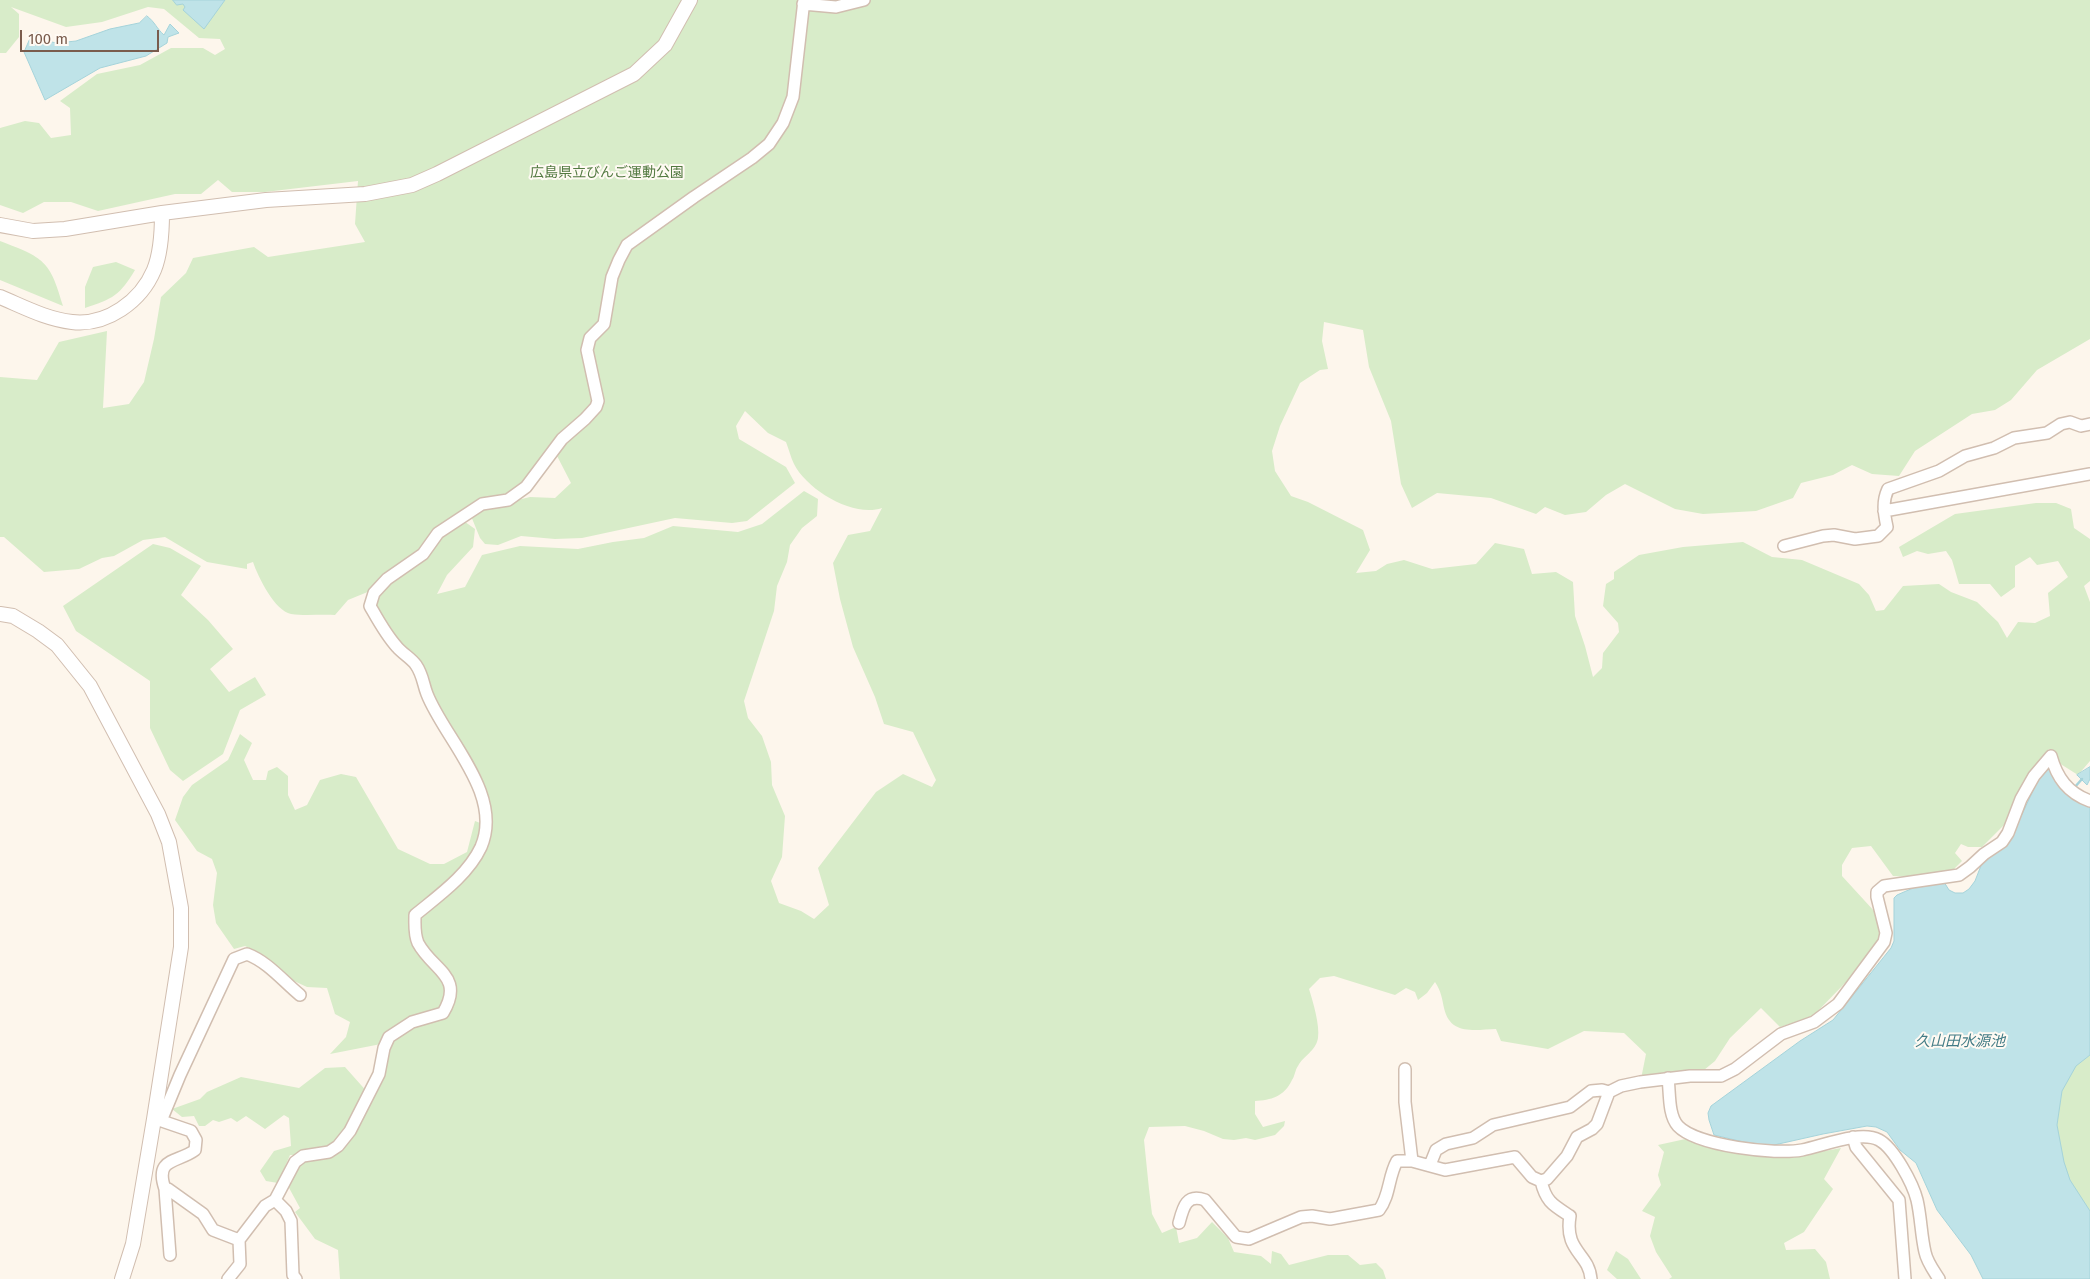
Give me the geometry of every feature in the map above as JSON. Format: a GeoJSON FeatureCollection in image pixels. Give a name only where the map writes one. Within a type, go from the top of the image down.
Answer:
{"type":"FeatureCollection","features":[{"type":"Feature","properties":{"kind":"street"},"geometry":{"type":"LineString","coordinates":[[0,225],[33,232],[57,230],[162,213],[266,200],[365,194],[412,185],[634,74],[665,45],[690,0]]}},
{"type":"Feature","properties":{"kind":"street"},"geometry":{"type":"LineString","coordinates":[[228,1279],[240,1264],[239,1240],[265,1206],[276,1200],[295,1162],[303,1156],[329,1152],[338,1146],[350,1131],[380,1074],[384,1048],[390,1037],[412,1022],[443,1013],[449,1003],[452,990],[449,980],[418,943],[414,929],[415,915],[451,884],[465,869],[480,847],[486,825],[482,798],[476,778],[427,694],[422,674],[397,647],[379,623],[370,606],[374,593],[387,578],[423,554],[438,533],[460,517],[482,504],[508,500],[526,487],[562,438],[596,407],[598,401],[596,385],[587,350],[590,338],[604,324],[612,277],[627,245],[752,158],[769,144],[783,122],[793,97],[804,2],[836,6],[864,0]]}},
{"type":"Feature","properties":{"kind":"street"},"geometry":{"type":"LineString","coordinates":[[0,297],[50,318],[75,322],[106,318],[120,311],[135,298],[148,282],[155,268],[162,233],[162,213]]}},
{"type":"Feature","properties":{"kind":"street"},"geometry":{"type":"LineString","coordinates":[[1784,546],[1823,536],[1834,535],[1855,539],[1878,536],[1887,527],[1884,498],[1888,488],[1940,471],[1965,456],[1994,448],[2014,438],[2047,433],[2061,424],[2070,422],[2081,426],[2090,424]]}},
{"type":"Feature","properties":{"kind":"street"},"geometry":{"type":"LineString","coordinates":[[1884,511],[2090,474]]}},
{"type":"Feature","properties":{"kind":"street"},"geometry":{"type":"LineString","coordinates":[[0,614],[13,616],[56,645],[90,686],[158,814],[169,842],[181,908],[181,947],[158,1120],[133,1244],[122,1279]]}},
{"type":"Feature","properties":{"kind":"street"},"geometry":{"type":"LineString","coordinates":[[1430,1165],[1436,1150],[1446,1144],[1473,1138],[1493,1124],[1570,1107],[1591,1091],[1602,1090],[1609,1092],[1621,1086],[1668,1078],[1720,1076],[1735,1070],[1781,1034],[1814,1022],[1830,1012],[1838,1004],[1884,942],[1886,933],[1877,892],[1884,886],[1959,875],[2002,842],[2008,832],[2021,798],[2034,776],[2051,756],[2054,767],[2068,789],[2090,801]]}},
{"type":"Feature","properties":{"kind":"street"},"geometry":{"type":"LineString","coordinates":[[158,1120],[234,958],[247,954],[261,959],[300,995]]}},
{"type":"Feature","properties":{"kind":"street"},"geometry":{"type":"LineString","coordinates":[[1405,1069],[1405,1102],[1412,1161]]}},
{"type":"Feature","properties":{"kind":"street"},"geometry":{"type":"LineString","coordinates":[[1668,1078],[1672,1116],[1678,1126],[1689,1133],[1718,1143],[1773,1152],[1798,1151],[1853,1137],[1868,1137],[1879,1140],[1888,1147],[1901,1167],[1917,1199],[1925,1254],[1939,1279]]}},
{"type":"Feature","properties":{"kind":"street"},"geometry":{"type":"LineString","coordinates":[[1179,1223],[1183,1207],[1191,1199],[1197,1197],[1205,1200],[1236,1237],[1242,1239],[1249,1239],[1301,1217],[1312,1216],[1330,1219],[1379,1210],[1385,1203],[1392,1169],[1397,1161],[1412,1161],[1445,1170],[1515,1157],[1532,1177],[1541,1181],[1546,1179],[1567,1156],[1577,1137],[1597,1124],[1609,1092]]}},
{"type":"Feature","properties":{"kind":"street"},"geometry":{"type":"LineString","coordinates":[[158,1120],[192,1131],[196,1140],[195,1150],[190,1154],[170,1160],[163,1167],[161,1179],[165,1189],[170,1255]]}},
{"type":"Feature","properties":{"kind":"street"},"geometry":{"type":"LineString","coordinates":[[1853,1137],[1856,1147],[1889,1185],[1899,1200],[1905,1279]]}},
{"type":"Feature","properties":{"kind":"street"},"geometry":{"type":"LineString","coordinates":[[1541,1181],[1544,1193],[1550,1203],[1570,1216],[1571,1241],[1591,1272],[1591,1279]]}},
{"type":"Feature","properties":{"kind":"street"},"geometry":{"type":"LineString","coordinates":[[165,1189],[168,1189],[203,1214],[213,1230],[239,1240]]}},
{"type":"Feature","properties":{"kind":"street"},"geometry":{"type":"LineString","coordinates":[[276,1200],[292,1221],[293,1274],[296,1279]]}},
{"type":"Feature","properties":{"kind":"green space","name":"広島県立びんご運動公園"},"geometry":{"type":"Polygon","coordinates":[[[0,0],[2090,0],[2090,339],[2037,370],[2011,400],[1995,410],[1972,414],[1915,451],[1899,476],[1872,474],[1852,465],[1833,475],[1801,483],[1793,498],[1756,511],[1703,514],[1675,509],[1625,484],[1606,495],[1586,512],[1565,515],[1545,507],[1536,514],[1491,498],[1437,493],[1412,508],[1401,484],[1391,421],[1369,367],[1363,330],[1324,322],[1322,341],[1328,369],[1320,370],[1300,383],[1280,426],[1272,451],[1275,471],[1291,496],[1308,502],[1363,530],[1370,550],[1356,573],[1376,571],[1387,564],[1404,560],[1432,569],[1476,564],[1495,543],[1524,549],[1532,574],[1556,572],[1573,582],[1575,616],[1593,677],[1602,668],[1603,653],[1619,632],[1618,623],[1603,606],[1606,584],[1614,579],[1614,572],[1639,555],[1683,547],[1743,542],[1772,557],[1802,560],[1859,584],[1869,595],[1876,611],[1884,610],[1903,586],[1939,584],[1951,592],[1977,602],[1998,622],[2007,638],[2018,622],[2035,623],[2050,616],[2048,593],[2068,577],[2058,561],[2037,565],[2030,557],[2015,566],[2015,587],[2001,597],[1990,584],[1959,584],[1952,560],[1946,551],[1928,554],[1917,551],[1903,557],[1899,547],[1955,514],[2036,503],[2056,503],[2071,509],[2074,528],[2090,539],[2090,581],[2084,586],[2090,602],[2090,761],[2078,775],[2059,763],[2049,749],[2021,792],[2006,823],[1982,847],[1968,847],[1961,844],[1955,853],[1962,861],[1952,871],[1910,877],[1893,876],[1871,846],[1852,848],[1842,865],[1842,876],[1875,912],[1884,932],[1847,981],[1812,1017],[1780,1027],[1761,1008],[1730,1038],[1715,1061],[1704,1070],[1641,1079],[1646,1054],[1624,1033],[1584,1031],[1548,1049],[1501,1041],[1496,1029],[1471,1030],[1457,1027],[1451,1023],[1447,1017],[1435,982],[1427,993],[1418,1000],[1415,992],[1406,988],[1395,995],[1334,976],[1320,978],[1309,989],[1318,1027],[1317,1043],[1300,1062],[1289,1086],[1281,1094],[1266,1100],[1255,1101],[1255,1114],[1263,1127],[1285,1121],[1284,1126],[1275,1135],[1255,1140],[1246,1138],[1223,1139],[1185,1126],[1149,1127],[1144,1140],[1152,1214],[1162,1233],[1176,1227],[1179,1243],[1197,1238],[1212,1222],[1228,1238],[1234,1252],[1261,1256],[1271,1264],[1272,1251],[1281,1254],[1289,1265],[1328,1255],[1348,1255],[1360,1265],[1376,1263],[1383,1270],[1386,1279],[340,1279],[338,1250],[315,1239],[295,1212],[300,1208],[288,1186],[296,1164],[340,1147],[391,1038],[413,1024],[444,1015],[454,990],[420,942],[417,916],[482,848],[477,777],[399,646],[372,605],[376,594],[439,535],[461,519],[475,529],[473,547],[447,575],[437,594],[465,587],[482,555],[520,546],[578,549],[644,538],[673,526],[738,532],[762,524],[804,491],[818,499],[817,516],[802,528],[790,545],[787,562],[777,586],[774,611],[744,701],[748,718],[762,736],[771,762],[772,785],[785,816],[782,857],[771,881],[779,903],[801,911],[814,919],[829,905],[818,868],[876,792],[903,774],[932,787],[936,780],[913,732],[884,724],[875,697],[853,647],[840,599],[833,563],[848,535],[870,531],[882,508],[871,510],[858,509],[845,505],[820,492],[800,474],[793,462],[786,442],[768,433],[745,411],[736,426],[739,439],[786,467],[795,483],[747,521],[732,523],[675,518],[582,538],[555,539],[521,536],[498,545],[485,544],[480,538],[471,516],[485,508],[530,497],[555,498],[571,483],[555,452],[596,416],[604,399],[595,366],[593,349],[583,346],[585,367],[593,400],[592,404],[523,484],[507,495],[480,500],[458,513],[434,530],[419,551],[370,591],[348,600],[335,615],[296,615],[285,612],[268,593],[253,562],[247,564],[247,569],[207,562],[165,537],[143,540],[114,556],[102,558],[79,569],[44,572],[4,537],[0,537],[0,377],[37,380],[59,342],[107,331],[103,408],[129,404],[144,382],[161,297],[186,273],[193,258],[254,247],[268,257],[365,242],[355,224],[358,181],[265,192],[232,192],[218,180],[201,194],[175,194],[98,211],[71,202],[44,202],[23,213],[0,205],[0,128],[25,121],[39,123],[51,138],[71,135],[70,108],[60,101],[97,74],[140,65],[171,48],[203,48],[215,55],[225,49],[220,39],[199,38],[164,9],[148,7],[102,22],[66,27],[11,7],[19,14],[19,37],[6,53],[0,53],[0,0]]]}},
{"type":"Feature","properties":{"kind":"green space"},"geometry":{"type":"Polygon","coordinates":[[[0,241],[27,252],[43,263],[54,279],[63,306],[0,280],[0,241]]]}},
{"type":"Feature","properties":{"kind":"green space"},"geometry":{"type":"Polygon","coordinates":[[[116,262],[135,270],[125,285],[115,295],[103,302],[85,308],[85,287],[93,267],[116,262]]]}},
{"type":"Feature","properties":{"kind":"green space"},"geometry":{"type":"Polygon","coordinates":[[[153,544],[170,548],[201,566],[181,595],[208,620],[233,649],[210,669],[229,692],[255,677],[266,695],[240,710],[223,754],[183,781],[170,770],[150,728],[150,681],[76,631],[63,606],[153,544]]]}},
{"type":"Feature","properties":{"kind":"green space"},"geometry":{"type":"Polygon","coordinates":[[[240,734],[252,743],[244,760],[253,780],[266,780],[268,771],[277,767],[288,776],[288,795],[295,810],[307,805],[320,780],[341,774],[356,777],[398,849],[430,864],[444,864],[467,852],[475,821],[485,825],[479,846],[464,868],[414,915],[413,929],[447,980],[442,1012],[381,1044],[330,1054],[346,1037],[350,1022],[335,1014],[327,988],[307,987],[294,981],[265,956],[245,946],[234,949],[216,923],[213,905],[217,873],[212,859],[197,851],[175,820],[183,797],[192,785],[228,760],[240,734]]]}},
{"type":"Feature","properties":{"kind":"green space"},"geometry":{"type":"Polygon","coordinates":[[[2090,1043],[2090,1222],[2053,1160],[2050,1088],[2090,1043]]]}},
{"type":"Feature","properties":{"kind":"green space"},"geometry":{"type":"Polygon","coordinates":[[[345,1067],[369,1094],[337,1145],[303,1155],[290,1155],[278,1183],[266,1181],[260,1171],[274,1151],[291,1146],[289,1118],[284,1115],[265,1129],[246,1116],[237,1122],[231,1118],[219,1122],[213,1120],[205,1126],[199,1126],[194,1116],[182,1117],[172,1109],[200,1099],[207,1092],[241,1077],[299,1088],[325,1068],[345,1067]]]}},
{"type":"Feature","properties":{"kind":"green space"},"geometry":{"type":"Polygon","coordinates":[[[1690,1138],[1803,1155],[1841,1148],[1824,1179],[1833,1189],[1804,1232],[1784,1243],[1786,1250],[1815,1249],[1826,1262],[1830,1279],[1669,1279],[1672,1277],[1656,1252],[1650,1236],[1655,1217],[1642,1211],[1661,1185],[1658,1175],[1664,1152],[1658,1145],[1690,1138]]]}},
{"type":"Feature","properties":{"kind":"green space"},"geometry":{"type":"Polygon","coordinates":[[[1616,1251],[1628,1259],[1641,1279],[1617,1279],[1607,1270],[1616,1251]]]}},
{"type":"Feature","properties":{"kind":"water"},"geometry":{"type":"Polygon","coordinates":[[[173,0],[225,0],[204,29],[183,10],[185,7],[183,4],[177,5],[173,0]]]}},
{"type":"Feature","properties":{"kind":"water"},"geometry":{"type":"Polygon","coordinates":[[[147,16],[164,35],[170,24],[179,33],[168,37],[167,43],[146,56],[100,68],[45,100],[24,52],[31,36],[38,32],[46,41],[57,43],[76,41],[110,29],[139,23],[147,16]]]}},
{"type":"Feature","properties":{"kind":"water","name":"久山田水源池"},"geometry":{"type":"Polygon","coordinates":[[[2050,767],[2090,804],[2090,1055],[2076,1066],[2062,1091],[2057,1125],[2064,1162],[2070,1180],[2090,1211],[2090,1279],[1983,1279],[1971,1255],[1937,1210],[1916,1163],[1900,1150],[1887,1132],[1876,1127],[1867,1126],[1774,1145],[1760,1146],[1714,1135],[1708,1113],[1711,1106],[1800,1041],[1833,1020],[1891,948],[1894,941],[1894,898],[1897,895],[1920,885],[1944,882],[1949,890],[1955,893],[1963,893],[1969,889],[1975,881],[1982,863],[2009,842],[2038,780],[2050,767]]]}},
{"type":"Feature","properties":{"kind":"water"},"geometry":{"type":"Polygon","coordinates":[[[2090,767],[2090,779],[2087,785],[2077,775],[2090,767]]]}},
{"type":"Feature","properties":{"kind":"waterway"},"geometry":{"type":"LineString","coordinates":[[2074,788],[2082,779]]}}]}
